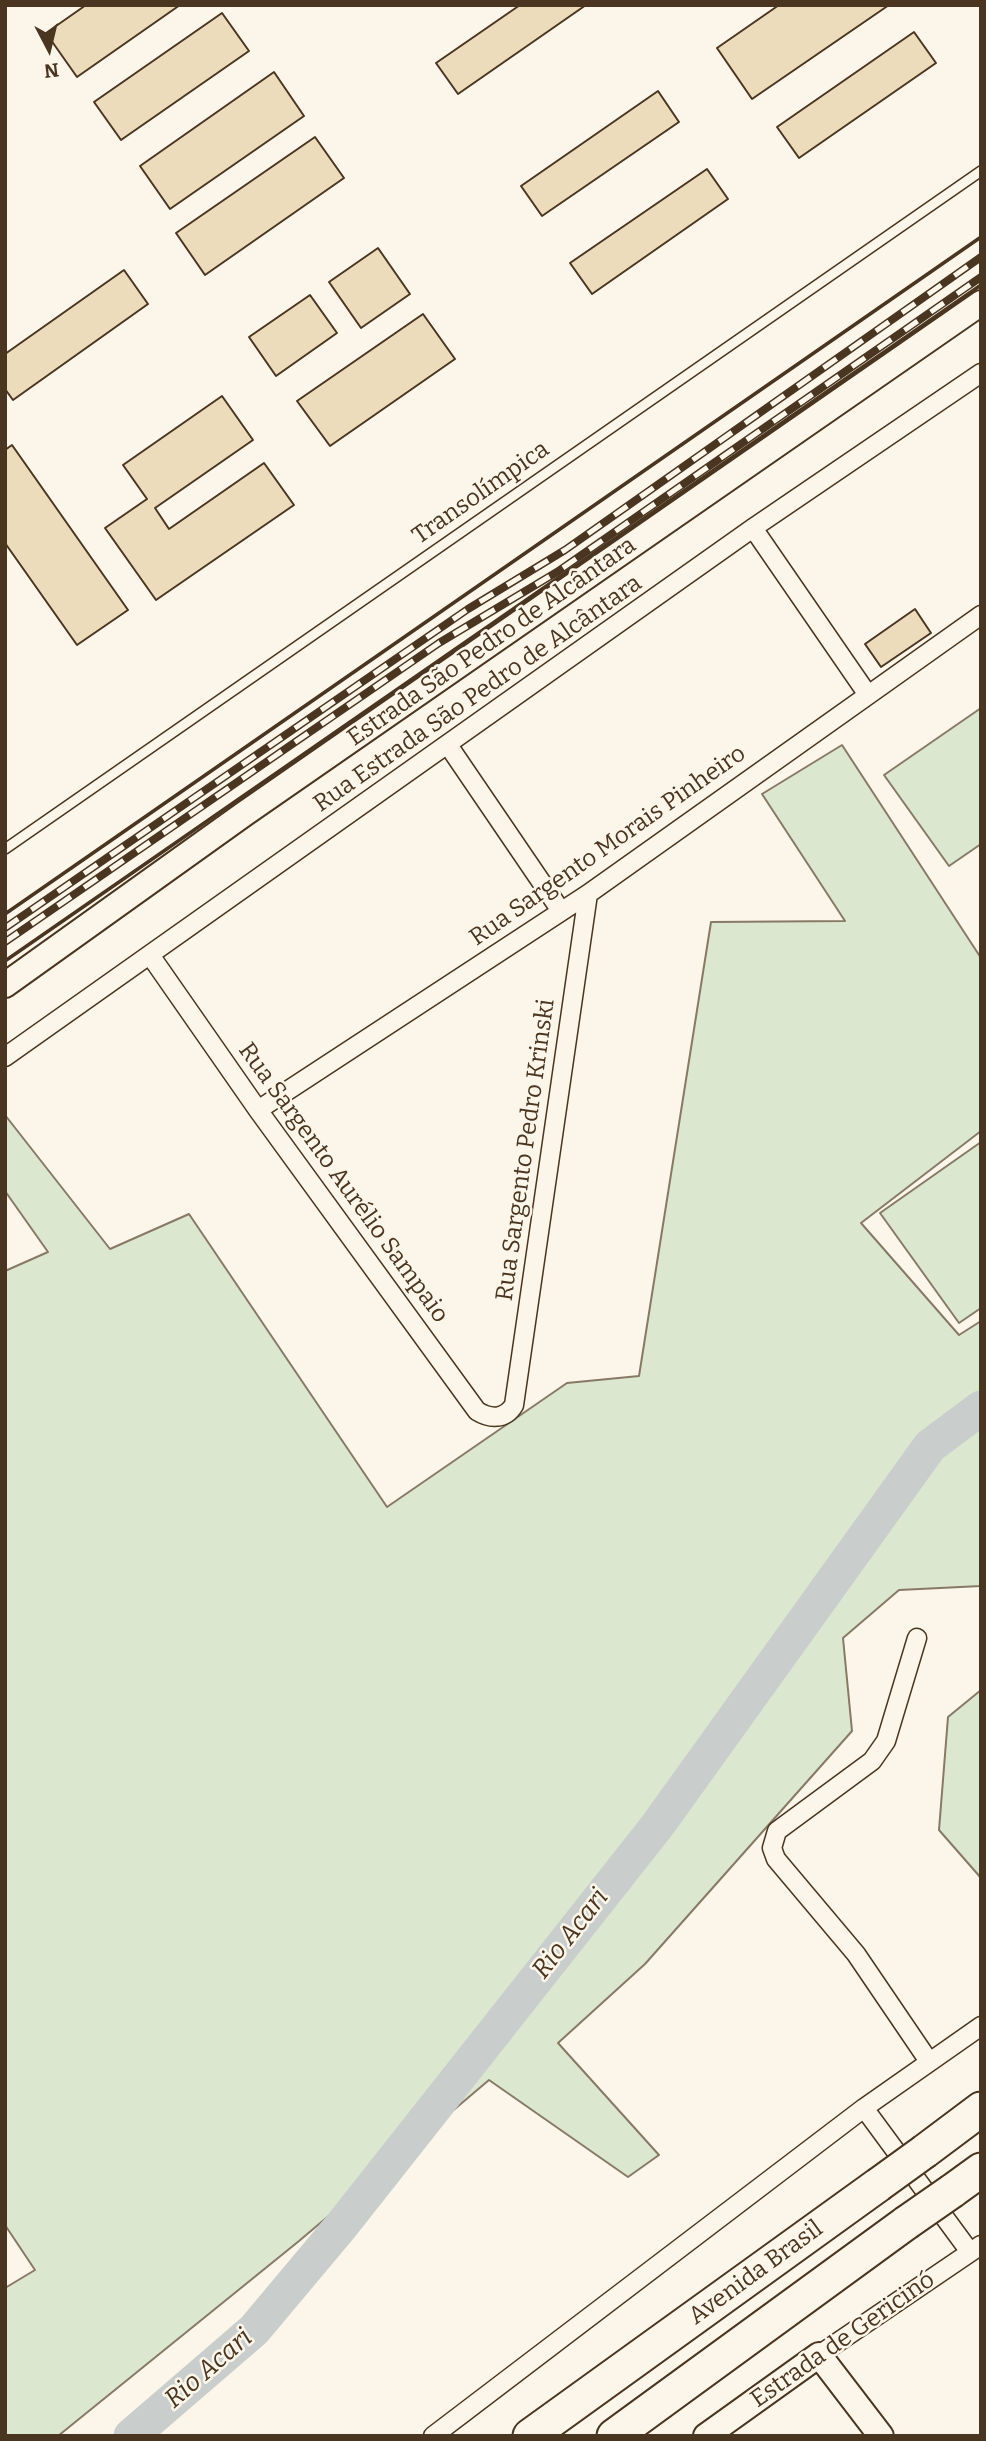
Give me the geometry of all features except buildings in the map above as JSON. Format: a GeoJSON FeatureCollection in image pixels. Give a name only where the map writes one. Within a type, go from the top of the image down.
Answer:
{"type":"FeatureCollection","features":[{"type":"Feature","properties":{"kind":"highway","name":"Avenida Brasil"},"geometry":{"type":"LineString","coordinates":[[530,2436],[981,2109]]}},
{"type":"Feature","properties":{"kind":"highway","name":"Avenida Brasil"},"geometry":{"type":"LineString","coordinates":[[614,2436],[981,2170]]}},
{"type":"Feature","properties":{"kind":"street","name":"Estrada São Pedro de Alcântara"},"geometry":{"type":"LineString","coordinates":[[5,985],[244,814],[981,303]]}},
{"type":"Feature","properties":{"kind":"street","name":"Rua Estrada São Pedro de Alcântara"},"geometry":{"type":"LineString","coordinates":[[5,1057],[753,528],[981,373]]}},
{"type":"Feature","properties":{"kind":"street"},"geometry":{"type":"LineString","coordinates":[[753,528],[868,695]]}},
{"type":"Feature","properties":{"kind":"street","name":"Rua Sargento Morais Pinheiro"},"geometry":{"type":"LineString","coordinates":[[258,1110],[588,894],[981,615]]}},
{"type":"Feature","properties":{"kind":"street"},"geometry":{"type":"LineString","coordinates":[[448,746],[561,911]]}},
{"type":"Feature","properties":{"kind":"street","name":"Rua Sargento Pedro Krinski"},"geometry":{"type":"LineString","coordinates":[[509,1412],[514,1405],[588,894]]}},
{"type":"Feature","properties":{"kind":"street","name":"Rua Sargento Aurélio Sampaio"},"geometry":{"type":"LineString","coordinates":[[150,955],[258,1110],[477,1411],[486,1416],[498,1417],[509,1412]]}},
{"type":"Feature","properties":{"kind":"street"},"geometry":{"type":"LineString","coordinates":[[917,1638],[886,1741],[872,1761],[777,1831],[772,1847],[776,1859],[863,1964],[928,2060]]}},
{"type":"Feature","properties":{"kind":"street"},"geometry":{"type":"LineString","coordinates":[[433,2436],[928,2060],[981,2026]]}},
{"type":"Feature","properties":{"kind":"street"},"geometry":{"type":"LineString","coordinates":[[864,2108],[976,2249]]}},
{"type":"Feature","properties":{"kind":"street","name":"Estrada de Gericinó"},"geometry":{"type":"LineString","coordinates":[[706,2436],[819,2355],[976,2249]]}},
{"type":"Feature","properties":{"kind":"street"},"geometry":{"type":"LineString","coordinates":[[819,2355],[881,2436]]}},
{"type":"Feature","properties":{"kind":"lane","name":"Transolímpica"},"geometry":{"type":"LineString","coordinates":[[5,849],[981,170]]}},
{"type":"Feature","properties":{"kind":"green space"},"geometry":{"type":"Polygon","coordinates":[[[981,708],[981,844],[949,866],[884,775],[981,708]]]}},
{"type":"Feature","properties":{"kind":"green space"},"geometry":{"type":"Polygon","coordinates":[[[842,745],[981,958],[981,1131],[861,1223],[959,1335],[981,1321],[981,1586],[899,1590],[843,1638],[852,1731],[645,1964],[558,2043],[659,2155],[628,2177],[489,2080],[299,2241],[58,2436],[5,2436],[5,2288],[35,2270],[5,2225],[5,1271],[48,1252],[5,1191],[5,1115],[110,1249],[189,1214],[387,1507],[567,1383],[639,1376],[711,922],[845,921],[762,794],[842,745]]]}},
{"type":"Feature","properties":{"kind":"green space"},"geometry":{"type":"Polygon","coordinates":[[[981,1142],[981,1308],[959,1323],[880,1213],[981,1142]]]}},
{"type":"Feature","properties":{"kind":"green space"},"geometry":{"type":"Polygon","coordinates":[[[981,1690],[981,1878],[939,1830],[948,1717],[981,1690]]]}},
{"type":"Feature","properties":{"kind":"waterway","name":"Rio Acari"},"geometry":{"type":"LineString","coordinates":[[131,2436],[254,2330],[342,2225],[657,1826],[930,1446],[981,1408]]}},
{"type":"Feature","properties":{"kind":"railway"},"geometry":{"type":"LineString","coordinates":[[5,928],[468,609],[565,550],[981,257]]}},
{"type":"Feature","properties":{"kind":"railway"},"geometry":{"type":"LineString","coordinates":[[5,942],[439,643],[557,572],[981,277]]}},
{"type":"Feature","properties":{"kind":"wall"},"geometry":{"type":"LineString","coordinates":[[5,914],[981,237]]}},
{"type":"Feature","properties":{"kind":"wall"},"geometry":{"type":"LineString","coordinates":[[5,961],[981,285]]}}]}
